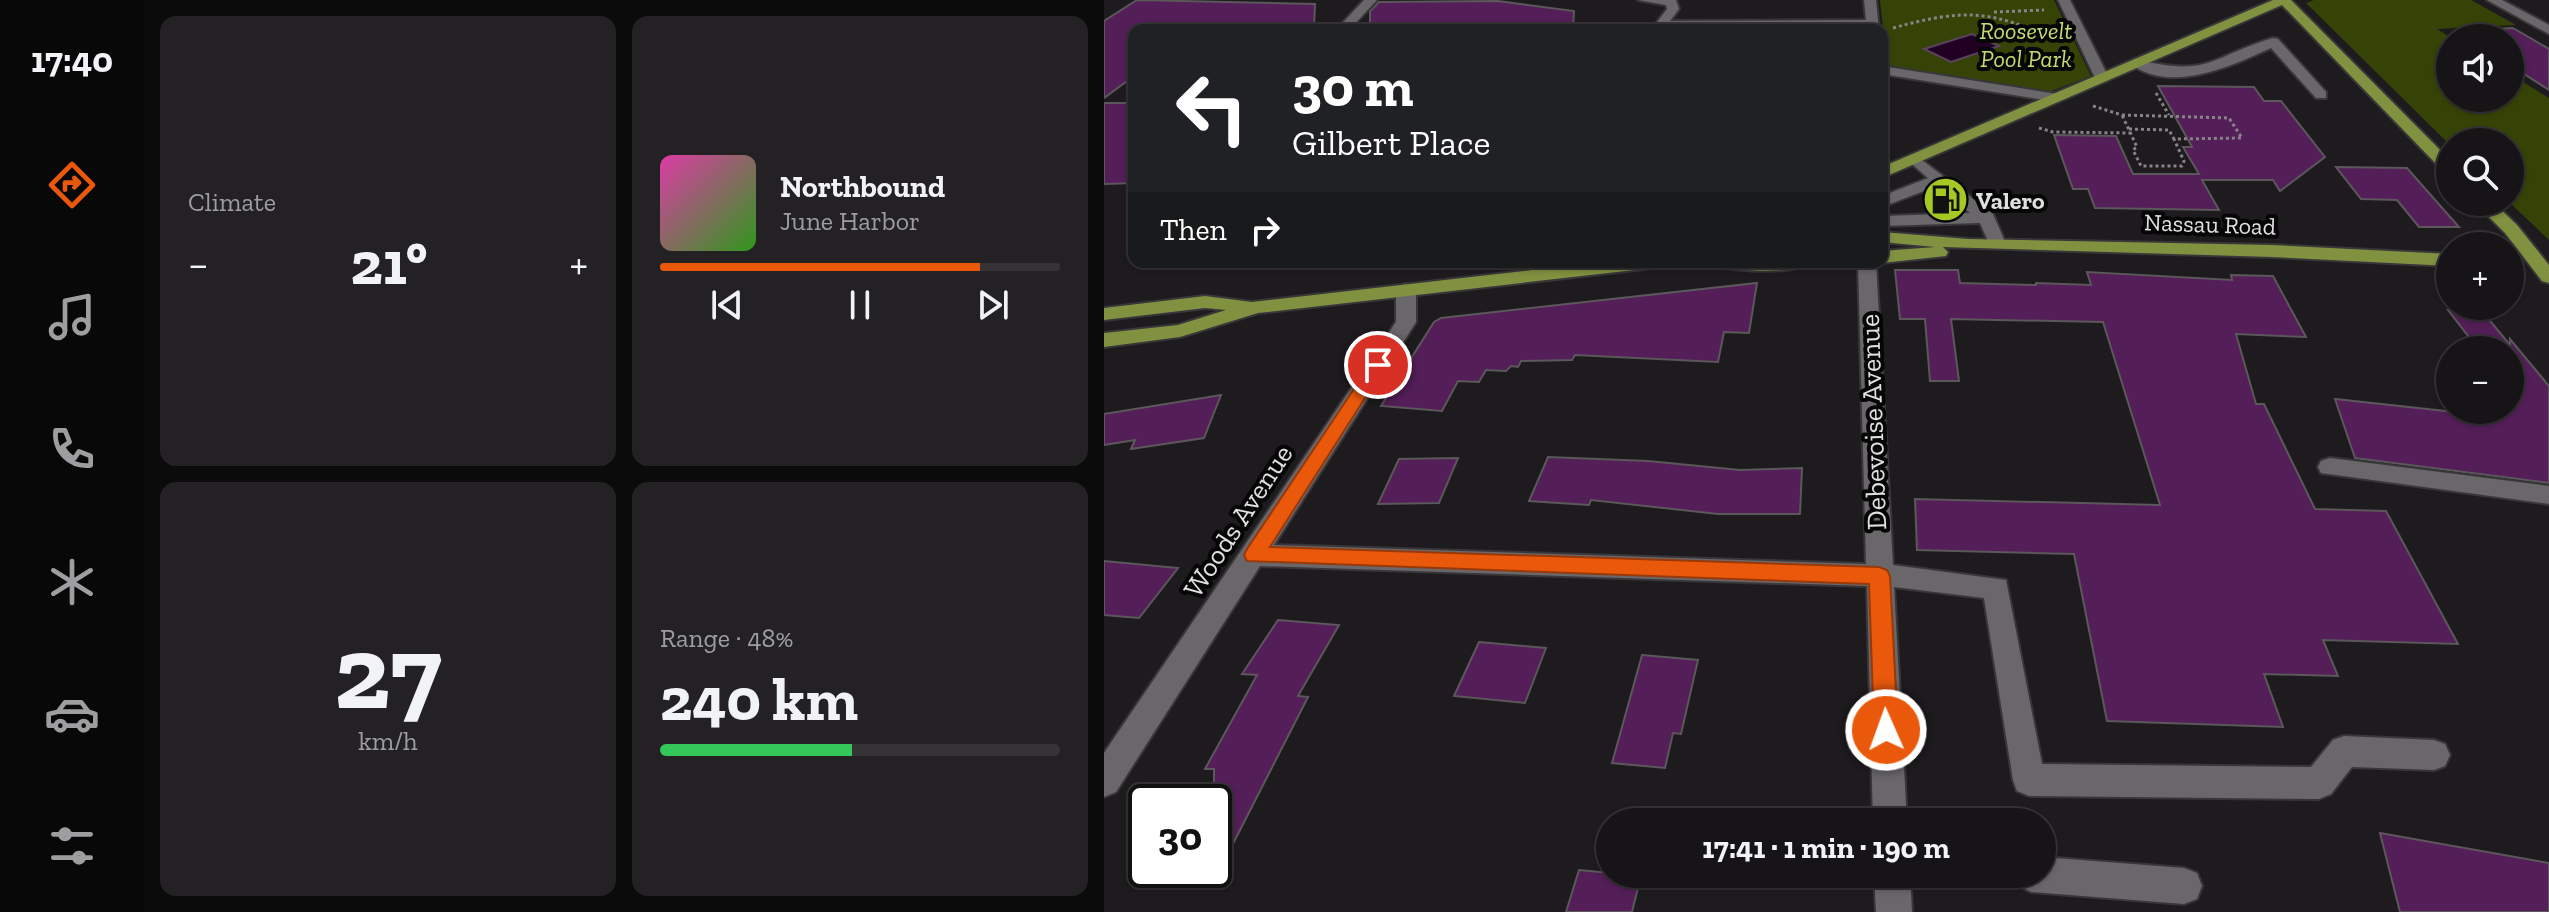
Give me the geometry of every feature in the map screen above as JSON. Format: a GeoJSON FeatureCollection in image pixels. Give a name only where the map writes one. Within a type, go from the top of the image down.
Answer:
{"type":"FeatureCollection","features":[{"type":"Feature","properties":{"kind":"main road"},"geometry":{"type":"LineString","coordinates":[[1888,170],[2136,63],[2260,4],[2283,0],[2436,155]]}},
{"type":"Feature","properties":{"kind":"main road"},"geometry":{"type":"LineString","coordinates":[[2496,216],[2546,268]]}},
{"type":"Feature","properties":{"kind":"main road","name":"Nassau Road"},"geometry":{"type":"LineString","coordinates":[[1888,226],[1968,244],[2436,260]]}},
{"type":"Feature","properties":{"kind":"main road","name":"Nassau Road"},"geometry":{"type":"LineString","coordinates":[[1888,256],[1938,252],[1968,244]]}},
{"type":"Feature","properties":{"kind":"main road"},"geometry":{"type":"LineString","coordinates":[[2524,264],[2546,268]]}},
{"type":"Feature","properties":{"kind":"main road"},"geometry":{"type":"LineString","coordinates":[[1104,340],[1180,331],[1256,307],[1599,268]]}},
{"type":"Feature","properties":{"kind":"main road"},"geometry":{"type":"LineString","coordinates":[[1104,314],[1205,302],[1256,307]]}},
{"type":"Feature","properties":{"kind":"street"},"geometry":{"type":"LineString","coordinates":[[1348,24],[1371,0]]}},
{"type":"Feature","properties":{"kind":"street"},"geometry":{"type":"LineString","coordinates":[[1644,0],[1670,1],[1673,9],[1662,24]]}},
{"type":"Feature","properties":{"kind":"street"},"geometry":{"type":"LineString","coordinates":[[1870,0],[1873,24]]}},
{"type":"Feature","properties":{"kind":"street"},"geometry":{"type":"LineString","coordinates":[[2064,0],[2102,78]]}},
{"type":"Feature","properties":{"kind":"street"},"geometry":{"type":"LineString","coordinates":[[2493,0],[2549,30]]}},
{"type":"Feature","properties":{"kind":"street"},"geometry":{"type":"LineString","coordinates":[[2136,63],[2165,74],[2195,75],[2273,42],[2321,95]]}},
{"type":"Feature","properties":{"kind":"street"},"geometry":{"type":"LineString","coordinates":[[1888,71],[2057,98]]}},
{"type":"Feature","properties":{"kind":"street"},"geometry":{"type":"LineString","coordinates":[[1914,159],[1987,218],[1997,244]]}},
{"type":"Feature","properties":{"kind":"street"},"geometry":{"type":"LineString","coordinates":[[1888,200],[1940,179]]}},
{"type":"Feature","properties":{"kind":"street"},"geometry":{"type":"LineString","coordinates":[[1888,224],[1967,201]]}},
{"type":"Feature","properties":{"kind":"street"},"geometry":{"type":"LineString","coordinates":[[1888,225],[1987,218]]}},
{"type":"Feature","properties":{"kind":"street","name":"Debevoise Avenue"},"geometry":{"type":"LineString","coordinates":[[1867,268],[1889,808]]}},
{"type":"Feature","properties":{"kind":"street","name":"Woods Avenue"},"geometry":{"type":"LineString","coordinates":[[1104,781],[1406,322],[1406,290]]}},
{"type":"Feature","properties":{"kind":"street"},"geometry":{"type":"LineString","coordinates":[[2330,467],[2549,495]]}},
{"type":"Feature","properties":{"kind":"street"},"geometry":{"type":"LineString","coordinates":[[1254,555],[1879,576],[1996,588],[2029,780],[2319,783],[2344,751],[2434,755]]}},
{"type":"Feature","properties":{"kind":"street"},"geometry":{"type":"LineString","coordinates":[[2056,876],[2184,886]]}},
{"type":"Feature","properties":{"kind":"street"},"geometry":{"type":"LineString","coordinates":[[1893,888],[1894,912]]}},
{"type":"Feature","properties":{"kind":"path"},"geometry":{"type":"LineString","coordinates":[[1888,30],[1948,12],[2017,14],[2050,9]]}},
{"type":"Feature","properties":{"kind":"path"},"geometry":{"type":"LineString","coordinates":[[1981,12],[2033,29],[2067,45]]}},
{"type":"Feature","properties":{"kind":"path"},"geometry":{"type":"LineString","coordinates":[[2085,103],[2122,115],[2229,118],[2242,138],[2174,139]]}},
{"type":"Feature","properties":{"kind":"path"},"geometry":{"type":"LineString","coordinates":[[2035,126],[2053,132],[2129,131],[2169,130],[2184,161],[2182,166],[2141,166],[2133,150],[2137,147],[2129,131],[2122,115]]}},
{"type":"Feature","properties":{"kind":"green space","name":"Roosevelt Pool Park"},"geometry":{"type":"Polygon","coordinates":[[[1880,0],[2054,0],[2091,76],[2049,92],[1888,66],[1888,24],[1883,24],[1880,0]]]}},
{"type":"Feature","properties":{"kind":"green space"},"geometry":{"type":"Polygon","coordinates":[[[2314,0],[2471,0],[2514,24],[2436,24],[2436,112],[2524,112],[2524,83],[2549,98],[2549,240],[2524,216],[2524,128],[2436,128],[2436,131],[2306,3],[2314,0]]]}},
{"type":"Feature","properties":{"kind":"shaded area"},"geometry":{"type":"Polygon","coordinates":[[[1972,34],[1999,46],[1951,62],[1924,49],[1972,34]]]}},
{"type":"Feature","properties":{"kind":"building"},"geometry":{"type":"Polygon","coordinates":[[[1137,0],[1315,4],[1314,24],[1128,24],[1128,80],[1104,98],[1104,21],[1137,0]]]}},
{"type":"Feature","properties":{"kind":"building"},"geometry":{"type":"Polygon","coordinates":[[[1498,1],[1574,11],[1573,24],[1370,24],[1370,11],[1379,2],[1498,1]]]}},
{"type":"Feature","properties":{"kind":"building"},"geometry":{"type":"Polygon","coordinates":[[[2524,34],[2549,49],[2549,90],[2524,74],[2524,34]]]}},
{"type":"Feature","properties":{"kind":"building"},"geometry":{"type":"Polygon","coordinates":[[[2158,86],[2254,87],[2264,101],[2281,101],[2325,157],[2280,191],[2273,180],[2202,180],[2219,210],[2095,208],[2088,189],[2073,189],[2054,135],[2116,136],[2133,174],[2199,174],[2183,147],[2192,147],[2158,86]]]}},
{"type":"Feature","properties":{"kind":"building"},"geometry":{"type":"Polygon","coordinates":[[[1104,103],[1128,103],[1128,183],[1104,184],[1104,103]]]}},
{"type":"Feature","properties":{"kind":"building"},"geometry":{"type":"Polygon","coordinates":[[[2336,167],[2407,168],[2436,201],[2436,216],[2449,216],[2459,227],[2419,227],[2397,200],[2361,199],[2336,167]]]}},
{"type":"Feature","properties":{"kind":"building"},"geometry":{"type":"Polygon","coordinates":[[[1895,270],[1958,270],[1960,283],[2036,285],[2091,285],[2087,272],[2232,280],[2231,275],[2273,276],[2306,337],[2236,334],[2256,404],[2264,404],[2315,509],[2386,511],[2458,644],[2323,640],[2338,676],[2264,674],[2283,727],[2107,721],[2074,554],[1917,550],[1915,499],[2160,505],[2103,322],[1951,319],[1959,381],[1930,381],[1925,319],[1900,319],[1895,270]]]}},
{"type":"Feature","properties":{"kind":"building"},"geometry":{"type":"Polygon","coordinates":[[[1757,283],[1749,333],[1724,332],[1718,362],[1575,355],[1572,360],[1521,361],[1518,367],[1511,366],[1506,371],[1486,370],[1479,382],[1458,381],[1442,411],[1381,406],[1434,322],[1441,318],[1757,283]]]}},
{"type":"Feature","properties":{"kind":"building"},"geometry":{"type":"Polygon","coordinates":[[[2456,320],[2489,320],[2503,336],[2468,336],[2456,320]]]}},
{"type":"Feature","properties":{"kind":"building"},"geometry":{"type":"Polygon","coordinates":[[[2524,356],[2549,386],[2549,483],[2355,458],[2335,399],[2436,410],[2436,424],[2524,424],[2524,356]]]}},
{"type":"Feature","properties":{"kind":"building"},"geometry":{"type":"Polygon","coordinates":[[[1221,395],[1204,438],[1131,449],[1135,440],[1104,445],[1104,414],[1221,395]]]}},
{"type":"Feature","properties":{"kind":"building"},"geometry":{"type":"Polygon","coordinates":[[[1548,457],[1648,461],[1740,470],[1802,468],[1800,514],[1718,514],[1591,500],[1589,505],[1529,501],[1548,457]]]}},
{"type":"Feature","properties":{"kind":"building"},"geometry":{"type":"Polygon","coordinates":[[[1458,458],[1439,503],[1378,504],[1399,459],[1458,458]]]}},
{"type":"Feature","properties":{"kind":"building"},"geometry":{"type":"Polygon","coordinates":[[[1104,561],[1178,568],[1139,618],[1104,615],[1104,561]]]}},
{"type":"Feature","properties":{"kind":"building"},"geometry":{"type":"Polygon","coordinates":[[[1278,620],[1339,625],[1298,696],[1308,697],[1232,846],[1232,784],[1214,784],[1214,769],[1205,769],[1257,675],[1242,674],[1278,620]]]}},
{"type":"Feature","properties":{"kind":"building"},"geometry":{"type":"Polygon","coordinates":[[[1479,642],[1546,648],[1525,703],[1454,696],[1479,642]]]}},
{"type":"Feature","properties":{"kind":"building"},"geometry":{"type":"Polygon","coordinates":[[[1642,655],[1698,660],[1681,734],[1673,733],[1665,768],[1612,763],[1642,655]]]}},
{"type":"Feature","properties":{"kind":"building"},"geometry":{"type":"Polygon","coordinates":[[[2380,833],[2549,863],[2549,912],[2400,912],[2380,833]]]}},
{"type":"Feature","properties":{"kind":"building"},"geometry":{"type":"Polygon","coordinates":[[[1579,870],[1596,872],[1596,888],[1638,888],[1632,912],[1566,912],[1579,870]]]}},
{"type":"Feature","properties":{"kind":"place","name":"Valero"},"geometry":{"type":"Point","coordinates":[1945,200]}},
{"type":"Feature","properties":{"kind":"route"},"geometry":{"type":"LineString","coordinates":[[1378,365],[1254,555],[1879,576],[1886,730]]}}]}
